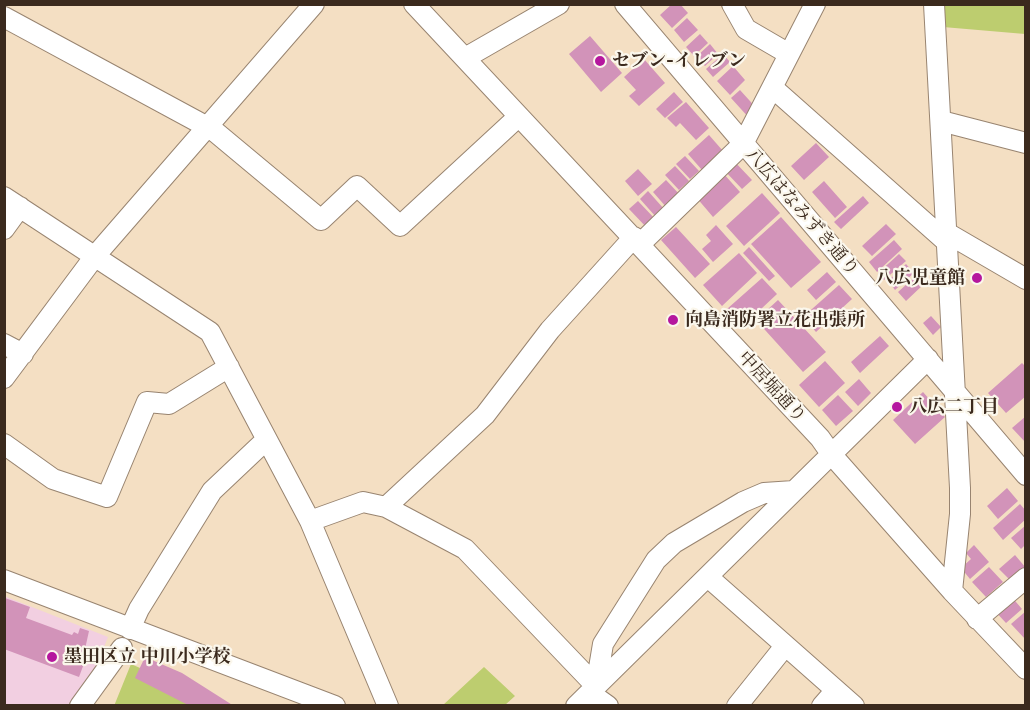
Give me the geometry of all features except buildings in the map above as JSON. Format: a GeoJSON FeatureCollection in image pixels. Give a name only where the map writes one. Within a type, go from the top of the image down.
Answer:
{"type":"FeatureCollection","features":[{"type":"Feature","properties":{"kind":"street"},"geometry":{"type":"LineString","coordinates":[[4,378],[95,256],[314,4]]}},
{"type":"Feature","properties":{"kind":"street","name":"中居堀通り"},"geometry":{"type":"LineString","coordinates":[[414,4],[820,438],[832,455],[952,591],[1026,669]]}},
{"type":"Feature","properties":{"kind":"street"},"geometry":{"type":"LineString","coordinates":[[465,58],[559,4]]}},
{"type":"Feature","properties":{"kind":"street","name":"八広はなみずき通り"},"geometry":{"type":"LineString","coordinates":[[625,4],[928,359],[956,395],[1023,468]]}},
{"type":"Feature","properties":{"kind":"street"},"geometry":{"type":"LineString","coordinates":[[732,4],[746,29],[789,54]]}},
{"type":"Feature","properties":{"kind":"street"},"geometry":{"type":"LineString","coordinates":[[386,507],[485,415],[550,330],[637,241],[743,144],[815,4]]}},
{"type":"Feature","properties":{"kind":"street"},"geometry":{"type":"LineString","coordinates":[[934,4],[948,238],[960,514],[952,591]]}},
{"type":"Feature","properties":{"kind":"street"},"geometry":{"type":"LineString","coordinates":[[4,17],[213,130],[321,220],[357,186],[400,226],[518,117]]}},
{"type":"Feature","properties":{"kind":"street"},"geometry":{"type":"LineString","coordinates":[[773,88],[948,238],[1026,279]]}},
{"type":"Feature","properties":{"kind":"street"},"geometry":{"type":"LineString","coordinates":[[941,121],[1026,143]]}},
{"type":"Feature","properties":{"kind":"street"},"geometry":{"type":"LineString","coordinates":[[4,229],[12,202],[210,332],[310,521],[388,705]]}},
{"type":"Feature","properties":{"kind":"street"},"geometry":{"type":"LineString","coordinates":[[4,344],[23,354]]}},
{"type":"Feature","properties":{"kind":"street"},"geometry":{"type":"LineString","coordinates":[[587,695],[928,359]]}},
{"type":"Feature","properties":{"kind":"street"},"geometry":{"type":"LineString","coordinates":[[4,444],[53,479],[107,497],[147,402],[169,404],[229,367]]}},
{"type":"Feature","properties":{"kind":"street"},"geometry":{"type":"LineString","coordinates":[[130,629],[145,600],[212,491],[266,440]]}},
{"type":"Feature","properties":{"kind":"street"},"geometry":{"type":"LineString","coordinates":[[587,695],[603,644],[656,560],[674,543],[743,502],[764,493],[794,491]]}},
{"type":"Feature","properties":{"kind":"street"},"geometry":{"type":"LineString","coordinates":[[310,521],[363,502],[386,507],[465,549],[587,695],[608,705]]}},
{"type":"Feature","properties":{"kind":"street"},"geometry":{"type":"LineString","coordinates":[[708,577],[854,705]]}},
{"type":"Feature","properties":{"kind":"street"},"geometry":{"type":"LineString","coordinates":[[977,619],[1026,578]]}},
{"type":"Feature","properties":{"kind":"street"},"geometry":{"type":"LineString","coordinates":[[4,580],[335,705]]}},
{"type":"Feature","properties":{"kind":"street"},"geometry":{"type":"LineString","coordinates":[[737,705],[784,646]]}},
{"type":"Feature","properties":{"kind":"street"},"geometry":{"type":"LineString","coordinates":[[80,705],[122,648]]}},
{"type":"Feature","properties":{"kind":"street"},"geometry":{"type":"LineString","coordinates":[[822,705],[836,690]]}},
{"type":"Feature","properties":{"kind":"shaded area","name":"墨田区立 中川小学校"},"geometry":{"type":"Polygon","coordinates":[[[4,596],[108,637],[92,677],[69,705],[5,705],[4,596]]]}},
{"type":"Feature","properties":{"kind":"green space"},"geometry":{"type":"Polygon","coordinates":[[[942,5],[1025,5],[1025,34],[943,27],[942,5]]]}},
{"type":"Feature","properties":{"kind":"green space"},"geometry":{"type":"Polygon","coordinates":[[[131,664],[140,668],[190,706],[114,706],[131,664]]]}},
{"type":"Feature","properties":{"kind":"green space"},"geometry":{"type":"Polygon","coordinates":[[[484,667],[515,696],[505,705],[443,705],[484,667]]]}},
{"type":"Feature","properties":{"kind":"place","name":"セブン-イレブン"},"geometry":{"type":"Point","coordinates":[600,61]}},
{"type":"Feature","properties":{"kind":"place","name":"八広児童館"},"geometry":{"type":"Point","coordinates":[977,278]}},
{"type":"Feature","properties":{"kind":"place","name":"向島消防署立花出張所"},"geometry":{"type":"Point","coordinates":[673,320]}},
{"type":"Feature","properties":{"kind":"place","name":"八広二丁目"},"geometry":{"type":"Point","coordinates":[897,407]}},
{"type":"Feature","properties":{"kind":"place","name":"墨田区立 中川小学校"},"geometry":{"type":"Point","coordinates":[52,657]}}]}
